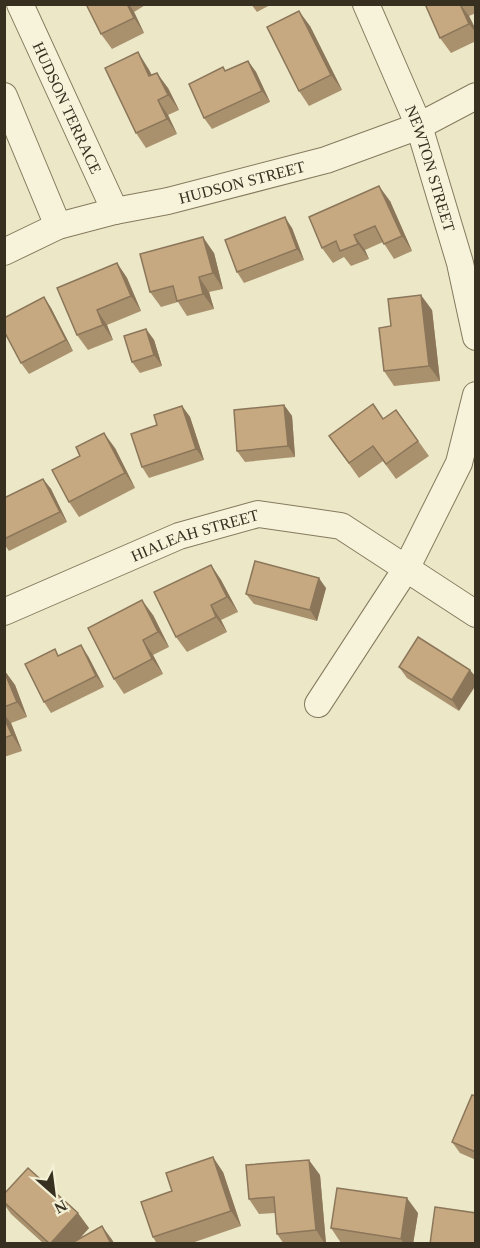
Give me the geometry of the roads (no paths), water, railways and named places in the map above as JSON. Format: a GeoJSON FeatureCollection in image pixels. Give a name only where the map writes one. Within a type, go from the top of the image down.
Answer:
{"type":"FeatureCollection","features":[{"type":"Feature","properties":{"kind":"street","name":"HUDSON TERRACE"},"geometry":{"type":"LineString","coordinates":[[20,4],[115,211]]}},
{"type":"Feature","properties":{"kind":"street","name":"NEWTON STREET"},"geometry":{"type":"LineString","coordinates":[[366,4],[419,126],[459,263],[476,337]]}},
{"type":"Feature","properties":{"kind":"street"},"geometry":{"type":"LineString","coordinates":[[4,96],[58,226]]}},
{"type":"Feature","properties":{"kind":"street","name":"HUDSON STREET"},"geometry":{"type":"LineString","coordinates":[[4,252],[58,226],[115,211],[168,201],[326,160],[419,126],[476,96]]}},
{"type":"Feature","properties":{"kind":"street"},"geometry":{"type":"LineString","coordinates":[[318,705],[406,569],[459,463],[476,395]]}},
{"type":"Feature","properties":{"kind":"street","name":"HIALEAH STREET"},"geometry":{"type":"LineString","coordinates":[[4,612],[178,536],[258,514],[341,526],[476,614]]}}]}
